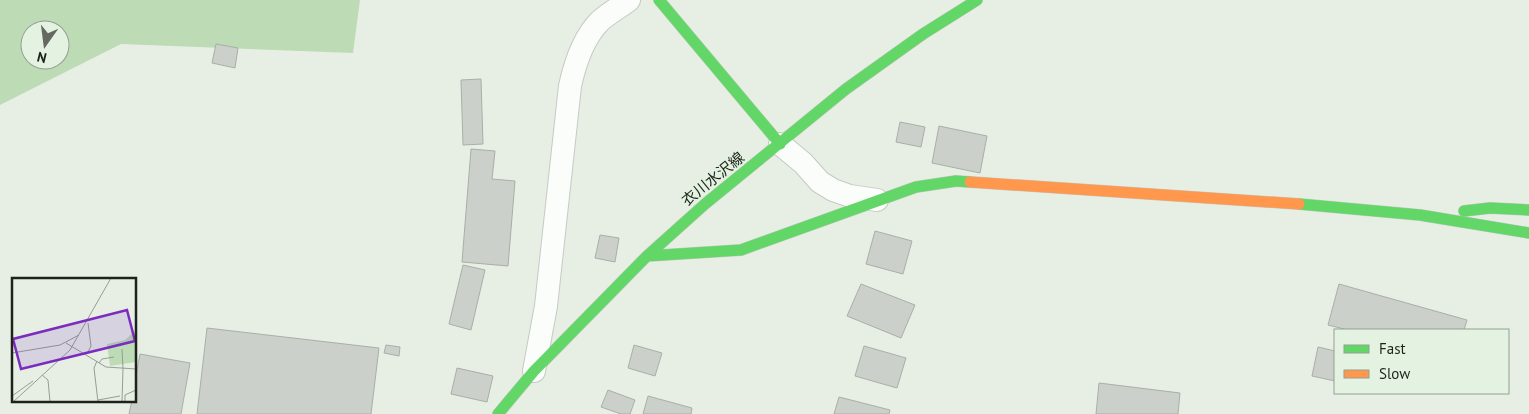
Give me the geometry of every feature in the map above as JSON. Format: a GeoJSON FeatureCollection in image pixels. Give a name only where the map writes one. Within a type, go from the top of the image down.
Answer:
{"type":"FeatureCollection","features":[{"type":"Feature","properties":{"kind":"street"},"geometry":{"type":"LineString","coordinates":[[534,372],[546,306],[570,86],[574,71],[590,33],[601,20],[629,0]]}},
{"type":"Feature","properties":{"kind":"street"},"geometry":{"type":"LineString","coordinates":[[659,0],[780,144],[803,163],[820,182],[833,190],[850,196],[877,200]]}},
{"type":"Feature","properties":{"kind":"street","name":"衣川水沢線"},"geometry":{"type":"LineString","coordinates":[[498,414],[534,372],[647,256],[705,204],[846,89],[924,34],[977,0]]}},
{"type":"Feature","properties":{"kind":"street"},"geometry":{"type":"LineString","coordinates":[[647,256],[741,250],[916,187],[956,181],[1321,205],[1420,215],[1529,233]]}},
{"type":"Feature","properties":{"kind":"street"},"geometry":{"type":"LineString","coordinates":[[1420,215],[1490,208],[1529,210]]}},
{"type":"Feature","properties":{"kind":"green space"},"geometry":{"type":"Polygon","coordinates":[[[0,0],[360,0],[353,53],[121,44],[70,70],[70,20],[20,20],[20,70],[69,70],[0,105],[0,0]]]}},
{"type":"Feature","properties":{"kind":"building"},"geometry":{"type":"Polygon","coordinates":[[[216,44],[238,48],[235,68],[212,63],[216,44]]]}},
{"type":"Feature","properties":{"kind":"building"},"geometry":{"type":"Polygon","coordinates":[[[481,79],[483,144],[463,145],[461,80],[481,79]]]}},
{"type":"Feature","properties":{"kind":"building"},"geometry":{"type":"Polygon","coordinates":[[[900,122],[925,127],[921,147],[896,142],[900,122]]]}},
{"type":"Feature","properties":{"kind":"building"},"geometry":{"type":"Polygon","coordinates":[[[939,126],[987,136],[980,173],[932,163],[939,126]]]}},
{"type":"Feature","properties":{"kind":"building"},"geometry":{"type":"Polygon","coordinates":[[[471,149],[495,151],[492,179],[515,181],[508,266],[462,262],[471,149]]]}},
{"type":"Feature","properties":{"kind":"building"},"geometry":{"type":"Polygon","coordinates":[[[875,231],[912,241],[903,274],[866,264],[875,231]]]}},
{"type":"Feature","properties":{"kind":"building"},"geometry":{"type":"Polygon","coordinates":[[[600,235],[619,238],[615,262],[595,258],[600,235]]]}},
{"type":"Feature","properties":{"kind":"building"},"geometry":{"type":"Polygon","coordinates":[[[463,265],[485,270],[471,330],[449,324],[463,265]]]}},
{"type":"Feature","properties":{"kind":"building"},"geometry":{"type":"Polygon","coordinates":[[[861,284],[915,305],[901,338],[847,316],[861,284]]]}},
{"type":"Feature","properties":{"kind":"building"},"geometry":{"type":"Polygon","coordinates":[[[1339,284],[1467,320],[1464,329],[1344,329],[1328,325],[1339,284]]]}},
{"type":"Feature","properties":{"kind":"building"},"geometry":{"type":"Polygon","coordinates":[[[207,328],[379,348],[371,414],[197,414],[207,328]]]}},
{"type":"Feature","properties":{"kind":"building"},"geometry":{"type":"Polygon","coordinates":[[[386,345],[400,347],[399,356],[384,353],[386,345]]]}},
{"type":"Feature","properties":{"kind":"building"},"geometry":{"type":"Polygon","coordinates":[[[634,345],[662,353],[655,376],[628,368],[634,345]]]}},
{"type":"Feature","properties":{"kind":"building"},"geometry":{"type":"Polygon","coordinates":[[[864,346],[906,358],[897,388],[855,376],[864,346]]]}},
{"type":"Feature","properties":{"kind":"building"},"geometry":{"type":"Polygon","coordinates":[[[1318,347],[1334,351],[1334,381],[1312,376],[1318,347]]]}},
{"type":"Feature","properties":{"kind":"building"},"geometry":{"type":"Polygon","coordinates":[[[140,354],[190,363],[181,414],[129,414],[132,402],[136,402],[136,376],[140,354]]]}},
{"type":"Feature","properties":{"kind":"building"},"geometry":{"type":"Polygon","coordinates":[[[457,368],[493,376],[487,402],[451,394],[457,368]]]}},
{"type":"Feature","properties":{"kind":"building"},"geometry":{"type":"Polygon","coordinates":[[[1099,383],[1180,393],[1178,414],[1096,414],[1099,383]]]}},
{"type":"Feature","properties":{"kind":"building"},"geometry":{"type":"Polygon","coordinates":[[[608,390],[635,400],[630,414],[621,414],[601,407],[608,390]]]}},
{"type":"Feature","properties":{"kind":"building"},"geometry":{"type":"Polygon","coordinates":[[[648,396],[692,408],[691,414],[643,414],[648,396]]]}},
{"type":"Feature","properties":{"kind":"building"},"geometry":{"type":"Polygon","coordinates":[[[839,397],[890,410],[889,414],[834,414],[839,397]]]}},
{"type":"Feature","properties":{"kind":"traffic: fast"},"geometry":{"type":"LineString","coordinates":[[659,0],[780,144]]}},
{"type":"Feature","properties":{"kind":"traffic: fast"},"geometry":{"type":"LineString","coordinates":[[498,414],[534,371],[647,256],[705,204],[846,89],[923,34],[977,0]]}},
{"type":"Feature","properties":{"kind":"traffic: fast"},"geometry":{"type":"LineString","coordinates":[[647,256],[741,250],[916,187],[956,181],[970,182]]}},
{"type":"Feature","properties":{"kind":"traffic: fast"},"geometry":{"type":"LineString","coordinates":[[1299,204],[1420,215],[1529,233]]}},
{"type":"Feature","properties":{"kind":"traffic: fast"},"geometry":{"type":"LineString","coordinates":[[1464,211],[1490,208],[1529,210]]}},
{"type":"Feature","properties":{"kind":"traffic: slow"},"geometry":{"type":"LineString","coordinates":[[970,182],[1299,204]]}}]}
